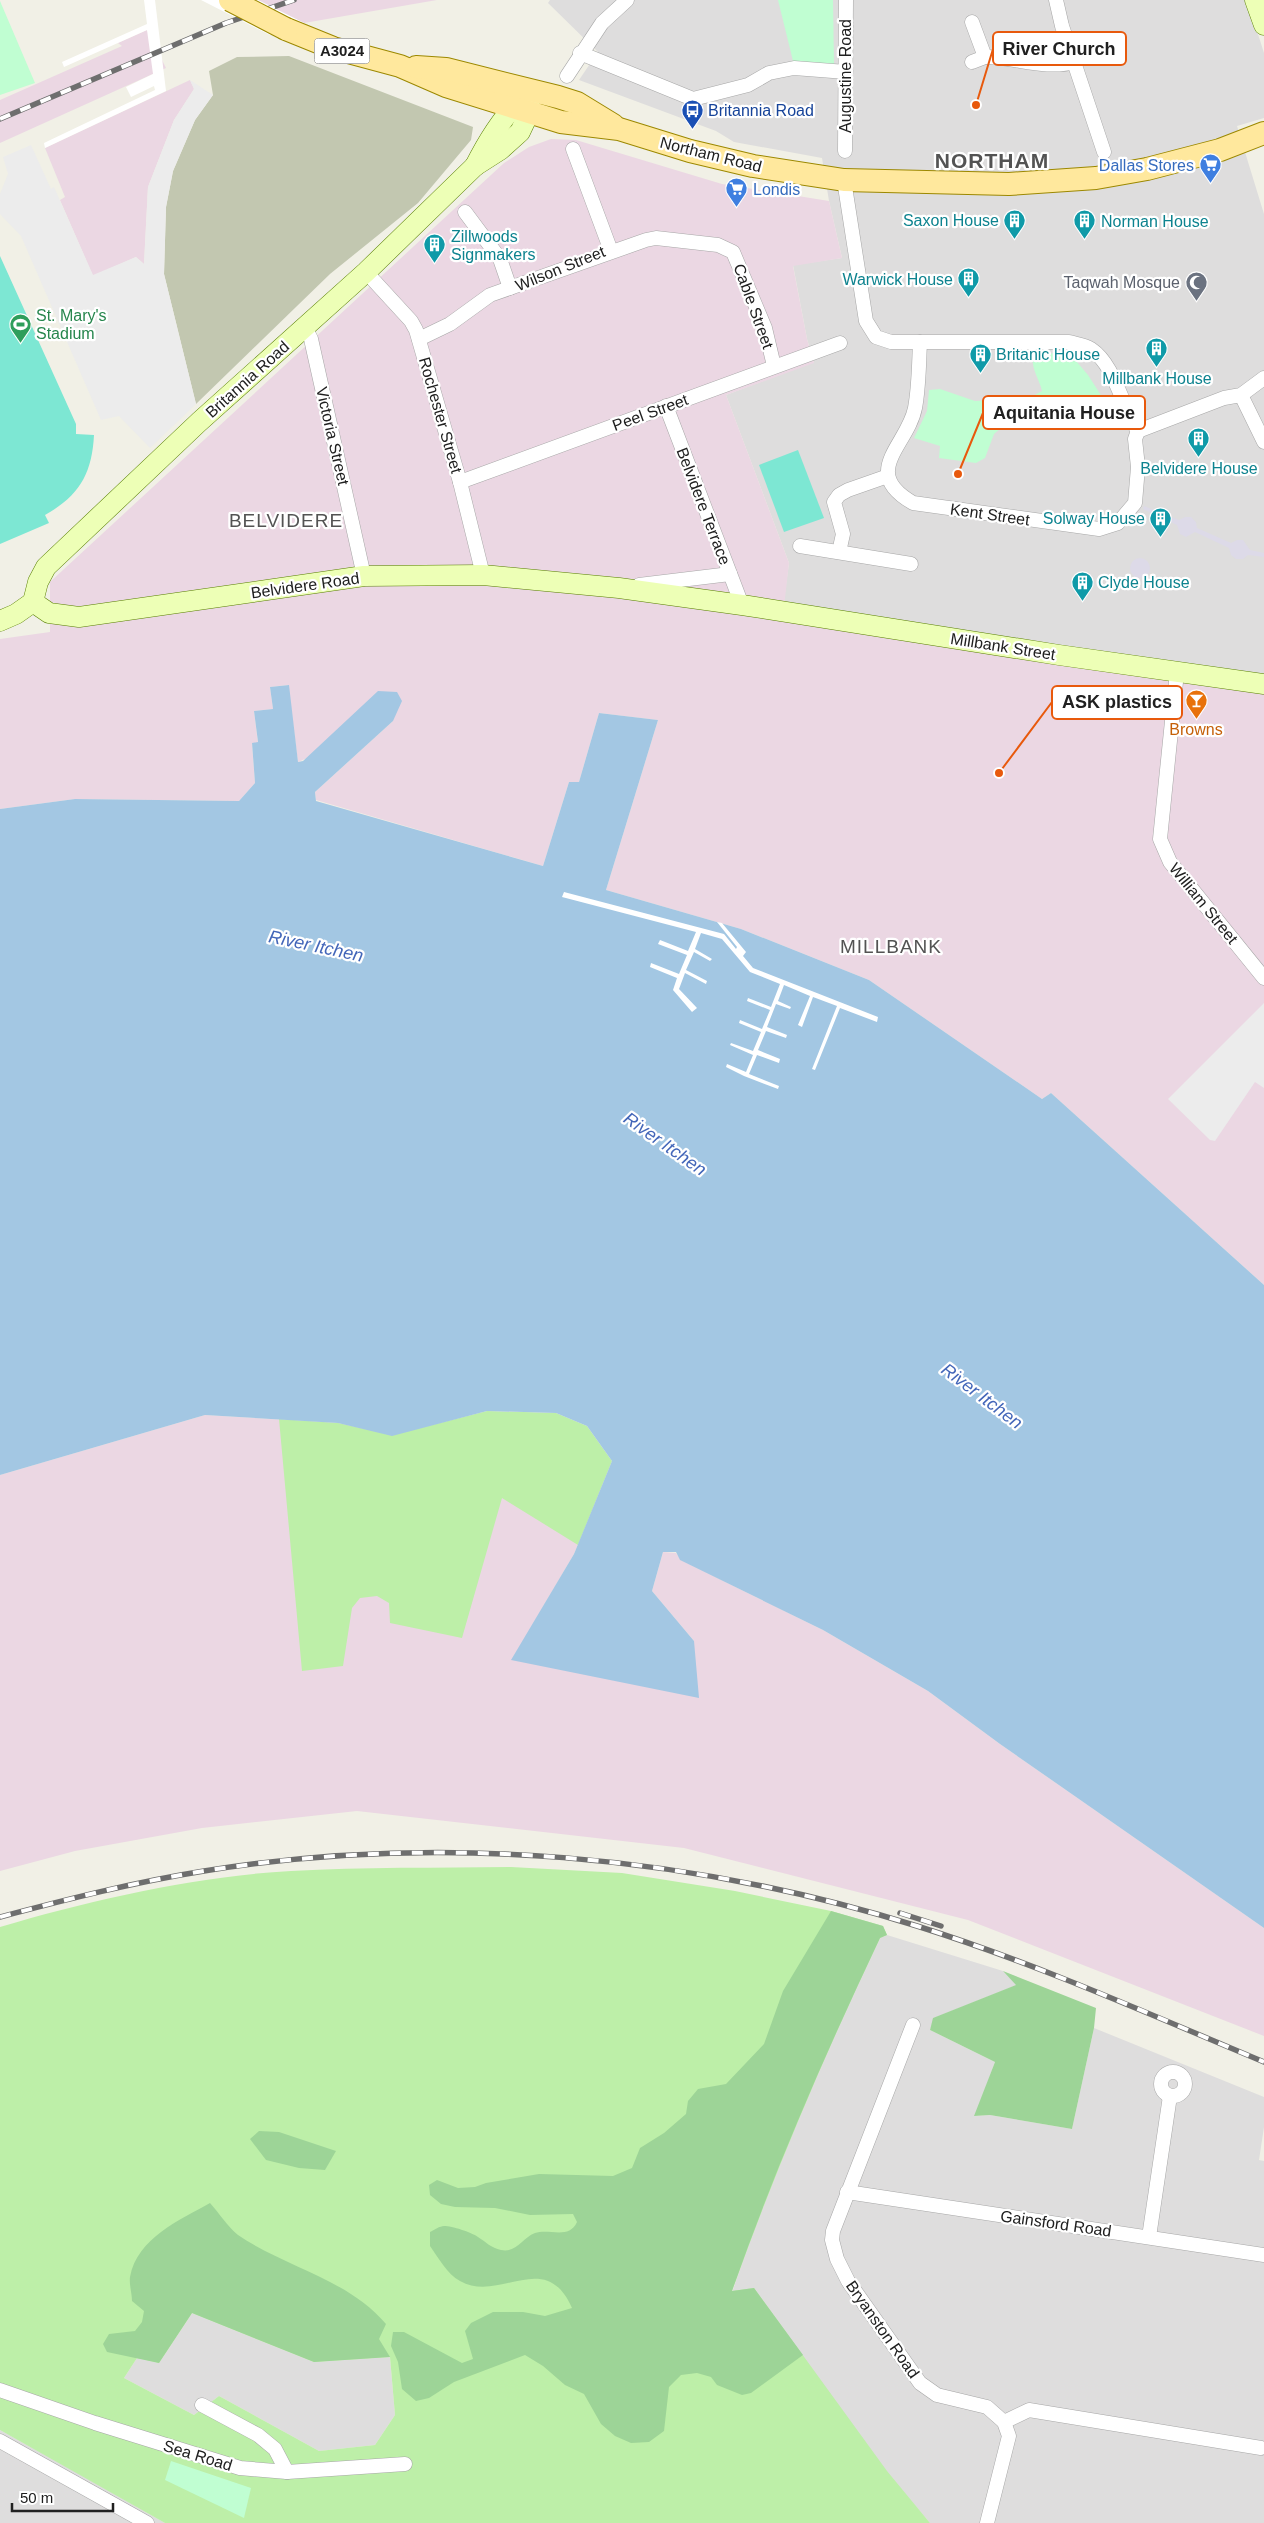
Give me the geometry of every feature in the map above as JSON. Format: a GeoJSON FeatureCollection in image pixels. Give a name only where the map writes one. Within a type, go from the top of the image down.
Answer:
{"type":"FeatureCollection","features":[{"type":"Feature","properties":{"kind":"main road","name":"Northam Road"},"geometry":{"type":"LineString","coordinates":[[230,0],[286,29],[334,48],[400,66],[446,86],[521,110],[572,124],[619,129],[690,151],[753,166],[844,180],[980,184],[1057,182],[1147,169],[1220,150],[1264,134]]}},
{"type":"Feature","properties":{"kind":"main road","name":"Northam Road"},"geometry":{"type":"LineString","coordinates":[[400,66],[446,69],[577,103],[619,129]]}},
{"type":"Feature","properties":{"kind":"main road","name":"Northam Road"},"geometry":{"type":"LineString","coordinates":[[1220,150],[1264,149]]}},
{"type":"Feature","properties":{"kind":"street"},"geometry":{"type":"LineString","coordinates":[[567,76],[580,53],[602,22],[626,0]]}},
{"type":"Feature","properties":{"kind":"street","name":"Augustine Road"},"geometry":{"type":"LineString","coordinates":[[844,151],[846,0]]}},
{"type":"Feature","properties":{"kind":"street"},"geometry":{"type":"LineString","coordinates":[[1056,0],[1104,152]]}},
{"type":"Feature","properties":{"kind":"street"},"geometry":{"type":"LineString","coordinates":[[1255,0],[1264,25]]}},
{"type":"Feature","properties":{"kind":"street"},"geometry":{"type":"LineString","coordinates":[[972,22],[978,60],[1015,59],[1054,67],[1075,62]]}},
{"type":"Feature","properties":{"kind":"street"},"geometry":{"type":"LineString","coordinates":[[580,53],[693,99],[748,85],[769,73],[794,68],[846,72]]}},
{"type":"Feature","properties":{"kind":"street","name":"Britannia Road"},"geometry":{"type":"LineString","coordinates":[[33,602],[38,582],[46,567],[199,422],[366,272],[476,166],[488,140],[521,110],[530,90]]}},
{"type":"Feature","properties":{"kind":"street","name":"Wilson Street"},"geometry":{"type":"LineString","coordinates":[[419,340],[450,324],[480,300],[611,251],[572,150]]}},
{"type":"Feature","properties":{"kind":"street"},"geometry":{"type":"LineString","coordinates":[[844,180],[866,321],[876,336],[883,340],[920,342],[1069,342],[1090,348],[1101,357],[1128,415],[1138,431],[1224,398],[1241,395],[1264,378]]}},
{"type":"Feature","properties":{"kind":"street"},"geometry":{"type":"LineString","coordinates":[[466,212],[500,259],[510,288]]}},
{"type":"Feature","properties":{"kind":"street","name":"Cable Street"},"geometry":{"type":"LineString","coordinates":[[611,251],[656,238],[718,245],[733,252],[765,328],[774,366]]}},
{"type":"Feature","properties":{"kind":"street","name":"Rochester Street"},"geometry":{"type":"LineString","coordinates":[[366,272],[410,321],[419,340],[460,482],[482,575]]}},
{"type":"Feature","properties":{"kind":"street","name":"Victoria Street"},"geometry":{"type":"LineString","coordinates":[[305,327],[311,339],[364,576]]}},
{"type":"Feature","properties":{"kind":"street"},"geometry":{"type":"LineString","coordinates":[[839,552],[843,534],[834,502],[839,495],[848,490],[888,476],[889,460],[892,451],[910,422],[915,408],[920,342]]}},
{"type":"Feature","properties":{"kind":"street","name":"Peel Street"},"geometry":{"type":"LineString","coordinates":[[460,482],[840,343]]}},
{"type":"Feature","properties":{"kind":"street"},"geometry":{"type":"LineString","coordinates":[[1241,395],[1264,442]]}},
{"type":"Feature","properties":{"kind":"street","name":"Belvidere Terrace"},"geometry":{"type":"LineString","coordinates":[[666,406],[742,605]]}},
{"type":"Feature","properties":{"kind":"street","name":"Kent Street"},"geometry":{"type":"LineString","coordinates":[[888,476],[900,496],[913,503],[1099,529],[1118,523],[1135,502],[1138,467],[1135,439],[1138,431]]}},
{"type":"Feature","properties":{"kind":"street"},"geometry":{"type":"LineString","coordinates":[[800,546],[911,564]]}},
{"type":"Feature","properties":{"kind":"street","name":"Belvidere Road"},"geometry":{"type":"LineString","coordinates":[[619,588],[730,574]]}},
{"type":"Feature","properties":{"kind":"street","name":"Belvidere Road"},"geometry":{"type":"LineString","coordinates":[[33,602],[49,613],[79,616],[364,576],[482,575],[619,588],[742,605]]}},
{"type":"Feature","properties":{"kind":"street"},"geometry":{"type":"LineString","coordinates":[[0,621],[33,602]]}},
{"type":"Feature","properties":{"kind":"street","name":"Millbank Street"},"geometry":{"type":"LineString","coordinates":[[742,605],[1264,684]]}},
{"type":"Feature","properties":{"kind":"street","name":"William Street"},"geometry":{"type":"LineString","coordinates":[[1178,672],[1160,840],[1170,862],[1264,978]]}},
{"type":"Feature","properties":{"kind":"street","name":"Bryanston Road"},"geometry":{"type":"LineString","coordinates":[[913,2025],[847,2192],[832,2240],[837,2260],[848,2281],[920,2383],[938,2394],[987,2407],[1004,2422]]}},
{"type":"Feature","properties":{"kind":"street"},"geometry":{"type":"LineString","coordinates":[[1150,2237],[1170,2096]]}},
{"type":"Feature","properties":{"kind":"street","name":"Gainsford Road"},"geometry":{"type":"LineString","coordinates":[[847,2192],[1264,2255]]}},
{"type":"Feature","properties":{"kind":"street","name":"Sea Road"},"geometry":{"type":"LineString","coordinates":[[0,2390],[240,2468],[287,2472],[405,2464]]}},
{"type":"Feature","properties":{"kind":"street"},"geometry":{"type":"LineString","coordinates":[[202,2405],[258,2435],[275,2449],[287,2472]]}},
{"type":"Feature","properties":{"kind":"street"},"geometry":{"type":"LineString","coordinates":[[988,2523],[1009,2436],[1004,2422],[1029,2410],[1261,2448]]}},
{"type":"Feature","properties":{"kind":"street"},"geometry":{"type":"LineString","coordinates":[[0,2441],[147,2523]]}},
{"type":"Feature","properties":{"kind":"shaded area"},"geometry":{"type":"Polygon","coordinates":[[[258,0],[437,0],[304,23],[258,0]]]}},
{"type":"Feature","properties":{"kind":"shaded area"},"geometry":{"type":"Polygon","coordinates":[[[550,0],[1264,0],[1257,31],[1264,53],[1264,118],[1237,126],[1264,214],[1264,674],[783,607],[789,563],[726,395],[814,362],[807,339],[793,265],[842,258],[829,201],[822,158],[734,142],[716,131],[579,80],[598,52],[548,3],[550,0]]]}},
{"type":"Feature","properties":{"kind":"shaded area"},"geometry":{"type":"Polygon","coordinates":[[[147,30],[166,68],[0,143],[0,100],[122,46],[118,43],[147,30]]]}},
{"type":"Feature","properties":{"kind":"shaded area"},"geometry":{"type":"Polygon","coordinates":[[[289,56],[473,127],[471,140],[418,203],[330,274],[196,404],[164,274],[166,207],[173,171],[195,120],[213,95],[209,71],[237,57],[289,56]]]}},
{"type":"Feature","properties":{"kind":"shaded area"},"geometry":{"type":"Polygon","coordinates":[[[190,80],[194,89],[174,120],[148,187],[144,264],[136,257],[93,276],[60,200],[65,197],[45,148],[190,80]]]}},
{"type":"Feature","properties":{"kind":"shaded area"},"geometry":{"type":"Polygon","coordinates":[[[190,80],[213,95],[195,120],[173,171],[166,207],[164,274],[196,404],[150,448],[119,416],[101,420],[21,236],[0,214],[0,194],[8,174],[3,157],[31,145],[51,189],[54,187],[93,275],[136,257],[144,264],[148,187],[174,120],[194,89],[190,80]]]}},
{"type":"Feature","properties":{"kind":"shaded area"},"geometry":{"type":"Polygon","coordinates":[[[551,139],[576,140],[722,184],[829,201],[842,258],[793,266],[807,339],[814,363],[726,395],[789,563],[784,607],[1264,674],[1264,1285],[1051,1093],[1042,1099],[869,980],[741,929],[606,890],[658,720],[599,713],[579,782],[569,782],[543,866],[316,800],[315,792],[393,721],[298,762],[288,685],[270,687],[273,709],[254,711],[258,743],[252,744],[255,783],[239,801],[75,799],[0,809],[0,639],[50,632],[50,582],[504,163],[529,147],[551,139]]]}},
{"type":"Feature","properties":{"kind":"shaded area","name":"St. Mary's Stadium"},"geometry":{"type":"Polygon","coordinates":[[[0,256],[76,424],[76,434],[94,435],[90,461],[82,482],[67,500],[45,515],[49,523],[0,544],[0,256]]]}},
{"type":"Feature","properties":{"kind":"shaded area"},"geometry":{"type":"Polygon","coordinates":[[[798,450],[824,518],[784,532],[759,465],[798,450]]]}},
{"type":"Feature","properties":{"kind":"shaded area"},"geometry":{"type":"Polygon","coordinates":[[[1144,506],[1179,520],[1191,517],[1196,522],[1197,528],[1231,543],[1243,540],[1250,550],[1264,553],[1264,557],[1248,555],[1243,559],[1236,559],[1231,555],[1229,548],[1195,532],[1186,537],[1180,534],[1177,525],[1143,509],[1144,506]]]}},
{"type":"Feature","properties":{"kind":"shaded area"},"geometry":{"type":"Polygon","coordinates":[[[1140,558],[1147,561],[1150,568],[1147,575],[1140,578],[1133,575],[1130,568],[1133,561],[1140,558]]]}},
{"type":"Feature","properties":{"kind":"shaded area"},"geometry":{"type":"Polygon","coordinates":[[[1264,1003],[1264,1088],[1255,1082],[1215,1141],[1210,1140],[1168,1099],[1264,1003]]]}},
{"type":"Feature","properties":{"kind":"shaded area"},"geometry":{"type":"Polygon","coordinates":[[[205,1415],[338,1423],[612,1461],[574,1554],[512,1660],[694,1641],[652,1591],[663,1552],[676,1553],[681,1560],[823,1630],[928,1691],[1000,1744],[1264,1928],[1264,2036],[968,1920],[684,1848],[357,1811],[202,1828],[75,1851],[0,1871],[0,1475],[205,1415]]]}},
{"type":"Feature","properties":{"kind":"shaded area"},"geometry":{"type":"Polygon","coordinates":[[[887,1935],[1003,1971],[1017,1985],[934,2018],[930,2030],[995,2062],[975,2116],[990,2115],[1072,2129],[1094,2028],[1264,2097],[1264,2127],[1259,2160],[1264,2161],[1264,2523],[930,2523],[732,2292],[764,2200],[833,2036],[880,1938],[887,1935]]]}},
{"type":"Feature","properties":{"kind":"shaded area"},"geometry":{"type":"Polygon","coordinates":[[[192,2313],[314,2362],[390,2357],[395,2415],[375,2445],[319,2451],[219,2396],[194,2415],[124,2378],[137,2358],[159,2363],[192,2313]]]}},
{"type":"Feature","properties":{"kind":"shaded area"},"geometry":{"type":"Polygon","coordinates":[[[0,2430],[81,2475],[165,2523],[0,2523],[0,2430]]]}},
{"type":"Feature","properties":{"kind":"green space"},"geometry":{"type":"Polygon","coordinates":[[[778,0],[833,0],[834,66],[793,61],[778,0]]]}},
{"type":"Feature","properties":{"kind":"green space"},"geometry":{"type":"Polygon","coordinates":[[[0,1],[35,83],[0,95],[0,1]]]}},
{"type":"Feature","properties":{"kind":"green space"},"geometry":{"type":"Polygon","coordinates":[[[1058,353],[1077,362],[1088,375],[1108,406],[1111,422],[1106,426],[1046,417],[1036,408],[1033,396],[1042,391],[1033,366],[1033,358],[1041,354],[1058,353]]]}},
{"type":"Feature","properties":{"kind":"green space"},"geometry":{"type":"Polygon","coordinates":[[[940,389],[975,401],[998,400],[1003,405],[1007,423],[994,434],[985,458],[976,463],[939,458],[940,446],[914,438],[927,411],[929,390],[940,389]]]}},
{"type":"Feature","properties":{"kind":"green space"},"geometry":{"type":"Polygon","coordinates":[[[487,1411],[556,1413],[587,1426],[612,1461],[578,1545],[502,1498],[462,1638],[390,1623],[389,1603],[377,1596],[360,1598],[352,1608],[343,1666],[302,1671],[279,1419],[338,1423],[392,1435],[487,1411]]]}},
{"type":"Feature","properties":{"kind":"green space"},"geometry":{"type":"Polygon","coordinates":[[[511,1867],[622,1873],[735,1891],[831,1911],[883,1926],[887,1935],[880,1938],[820,2069],[783,2157],[732,2291],[754,2288],[887,2471],[930,2523],[165,2523],[0,2430],[0,1927],[107,1899],[219,1878],[291,1871],[373,1868],[511,1867]],[[192,2313],[159,2363],[137,2358],[124,2378],[194,2415],[219,2396],[319,2451],[375,2445],[395,2415],[390,2357],[314,2362],[192,2313]]]}},
{"type":"Feature","properties":{"kind":"green space"},"geometry":{"type":"Polygon","coordinates":[[[831,1911],[883,1926],[887,1935],[880,1938],[820,2069],[765,2202],[732,2291],[754,2288],[803,2355],[751,2393],[742,2395],[717,2385],[711,2377],[697,2373],[681,2375],[669,2387],[664,2431],[649,2442],[631,2443],[615,2436],[601,2424],[584,2394],[565,2385],[543,2366],[525,2355],[454,2382],[429,2398],[416,2401],[402,2389],[398,2362],[391,2346],[393,2332],[404,2332],[462,2363],[473,2359],[465,2331],[471,2323],[493,2312],[523,2312],[545,2316],[572,2308],[561,2290],[549,2281],[535,2279],[491,2286],[475,2286],[460,2281],[447,2270],[430,2246],[430,2232],[442,2226],[452,2227],[475,2235],[494,2248],[507,2250],[515,2247],[535,2233],[569,2231],[577,2222],[573,2214],[530,2215],[495,2208],[455,2207],[441,2204],[430,2195],[429,2185],[437,2180],[458,2188],[475,2187],[486,2183],[539,2174],[613,2176],[632,2168],[640,2148],[664,2133],[686,2114],[688,2101],[698,2089],[726,2084],[764,2044],[783,1991],[831,1911]]]}},
{"type":"Feature","properties":{"kind":"green space"},"geometry":{"type":"Polygon","coordinates":[[[1003,1971],[1096,2008],[1094,2028],[1072,2129],[990,2115],[974,2116],[995,2062],[930,2030],[933,2018],[1016,1985],[1003,1971]]]}},
{"type":"Feature","properties":{"kind":"green space"},"geometry":{"type":"Polygon","coordinates":[[[259,2131],[279,2132],[336,2151],[325,2170],[299,2168],[266,2160],[250,2139],[259,2131]]]}},
{"type":"Feature","properties":{"kind":"green space"},"geometry":{"type":"Polygon","coordinates":[[[210,2203],[238,2235],[256,2246],[335,2285],[371,2309],[386,2324],[379,2339],[390,2357],[314,2362],[192,2313],[159,2363],[107,2352],[103,2344],[109,2334],[135,2331],[142,2322],[144,2311],[132,2301],[130,2280],[134,2263],[141,2251],[161,2232],[210,2203]]]}},
{"type":"Feature","properties":{"kind":"green space"},"geometry":{"type":"Polygon","coordinates":[[[171,2461],[251,2488],[244,2518],[165,2480],[171,2461]]]}},
{"type":"Feature","properties":{"kind":"water","name":"River Itchen"},"geometry":{"type":"Polygon","coordinates":[[[289,685],[298,762],[303,761],[378,691],[397,692],[402,701],[393,721],[315,792],[316,801],[543,866],[569,782],[579,782],[599,713],[658,720],[606,890],[741,929],[869,980],[1042,1099],[1051,1093],[1264,1285],[1264,1928],[1000,1744],[928,1691],[823,1630],[680,1560],[676,1552],[663,1552],[652,1591],[694,1641],[699,1698],[511,1660],[574,1554],[612,1461],[587,1426],[556,1413],[487,1411],[392,1436],[338,1423],[205,1415],[0,1475],[0,809],[75,799],[239,801],[255,783],[252,743],[258,742],[254,711],[273,709],[270,687],[289,685]]]}},
{"type":"Feature","properties":{"kind":"pier"},"geometry":{"type":"Polygon","coordinates":[[[144,0],[155,0],[166,91],[45,148],[44,143],[155,90],[154,86],[131,97],[126,87],[153,74],[147,30],[64,67],[62,62],[147,24],[144,0]]]}},
{"type":"Feature","properties":{"kind":"pier"},"geometry":{"type":"Polygon","coordinates":[[[201,0],[258,0],[304,23],[270,35],[201,0]]]}},
{"type":"Feature","properties":{"kind":"pier"},"geometry":{"type":"Polygon","coordinates":[[[564,892],[724,934],[736,949],[737,947],[717,922],[722,923],[746,952],[743,956],[753,968],[878,1017],[877,1022],[840,1008],[815,1070],[812,1069],[837,1006],[813,997],[802,1027],[798,1025],[810,996],[784,985],[778,1001],[791,1007],[790,1009],[776,1004],[767,1027],[787,1035],[786,1038],[766,1031],[758,1050],[780,1059],[779,1063],[757,1055],[749,1074],[779,1086],[778,1089],[744,1076],[726,1067],[727,1064],[746,1072],[753,1055],[730,1045],[731,1043],[753,1051],[761,1032],[739,1023],[740,1020],[762,1029],[770,1010],[747,1001],[748,998],[771,1007],[780,984],[750,972],[722,939],[701,933],[695,949],[712,959],[710,961],[694,952],[686,970],[707,981],[706,984],[685,973],[679,989],[697,1008],[692,1012],[673,990],[677,978],[650,967],[651,963],[679,974],[687,955],[658,944],[660,940],[688,951],[696,932],[562,897],[564,892]]]}},
{"type":"Feature","properties":{"kind":"railway"},"geometry":{"type":"LineString","coordinates":[[0,119],[226,23],[294,0]]}},
{"type":"Feature","properties":{"kind":"railway"},"geometry":{"type":"LineString","coordinates":[[0,1917],[76,1897],[153,1880],[204,1871],[293,1860],[383,1854],[473,1853],[564,1858],[653,1867],[743,1882],[831,1902],[961,1940],[1135,2008],[1264,2062]]}},
{"type":"Feature","properties":{"kind":"railway"},"geometry":{"type":"LineString","coordinates":[[900,1913],[941,1926]]}},
{"type":"Feature","properties":{"kind":"place","name":"River Church"},"geometry":{"type":"Point","coordinates":[976,105]}},
{"type":"Feature","properties":{"kind":"place","name":"Britannia Road"},"geometry":{"type":"Point","coordinates":[692,129]}},
{"type":"Feature","properties":{"kind":"place","name":"Dallas Stores"},"geometry":{"type":"Point","coordinates":[1210,184]}},
{"type":"Feature","properties":{"kind":"place","name":"Londis"},"geometry":{"type":"Point","coordinates":[737,208]}},
{"type":"Feature","properties":{"kind":"place","name":"Saxon House"},"geometry":{"type":"Point","coordinates":[1015,239]}},
{"type":"Feature","properties":{"kind":"place","name":"Norman House"},"geometry":{"type":"Point","coordinates":[1085,240]}},
{"type":"Feature","properties":{"kind":"place","name":"Zillwoods Signmakers"},"geometry":{"type":"Point","coordinates":[435,264]}},
{"type":"Feature","properties":{"kind":"place","name":"Warwick House"},"geometry":{"type":"Point","coordinates":[969,298]}},
{"type":"Feature","properties":{"kind":"place","name":"Taqwah Mosque"},"geometry":{"type":"Point","coordinates":[1196,301]}},
{"type":"Feature","properties":{"kind":"place","name":"St. Mary's Stadium"},"geometry":{"type":"Point","coordinates":[20,343]}},
{"type":"Feature","properties":{"kind":"place","name":"Millbank House"},"geometry":{"type":"Point","coordinates":[1157,368]}},
{"type":"Feature","properties":{"kind":"place","name":"Britanic House"},"geometry":{"type":"Point","coordinates":[980,373]}},
{"type":"Feature","properties":{"kind":"place","name":"Belvidere House"},"geometry":{"type":"Point","coordinates":[1199,458]}},
{"type":"Feature","properties":{"kind":"place","name":"Aquitania House"},"geometry":{"type":"Point","coordinates":[958,474]}},
{"type":"Feature","properties":{"kind":"place","name":"Solway House"},"geometry":{"type":"Point","coordinates":[1161,537]}},
{"type":"Feature","properties":{"kind":"place","name":"Clyde House"},"geometry":{"type":"Point","coordinates":[1082,601]}},
{"type":"Feature","properties":{"kind":"place","name":"Browns"},"geometry":{"type":"Point","coordinates":[1196,719]}},
{"type":"Feature","properties":{"kind":"place","name":"ASK plastics"},"geometry":{"type":"Point","coordinates":[999,773]}},
{"type":"Feature","properties":{"kind":"district","name":"NORTHAM"},"geometry":{"type":"Point","coordinates":[992,161]}},
{"type":"Feature","properties":{"kind":"district","name":"BELVIDERE"},"geometry":{"type":"Point","coordinates":[286,520]}},
{"type":"Feature","properties":{"kind":"district","name":"MILLBANK"},"geometry":{"type":"Point","coordinates":[891,946]}}]}
